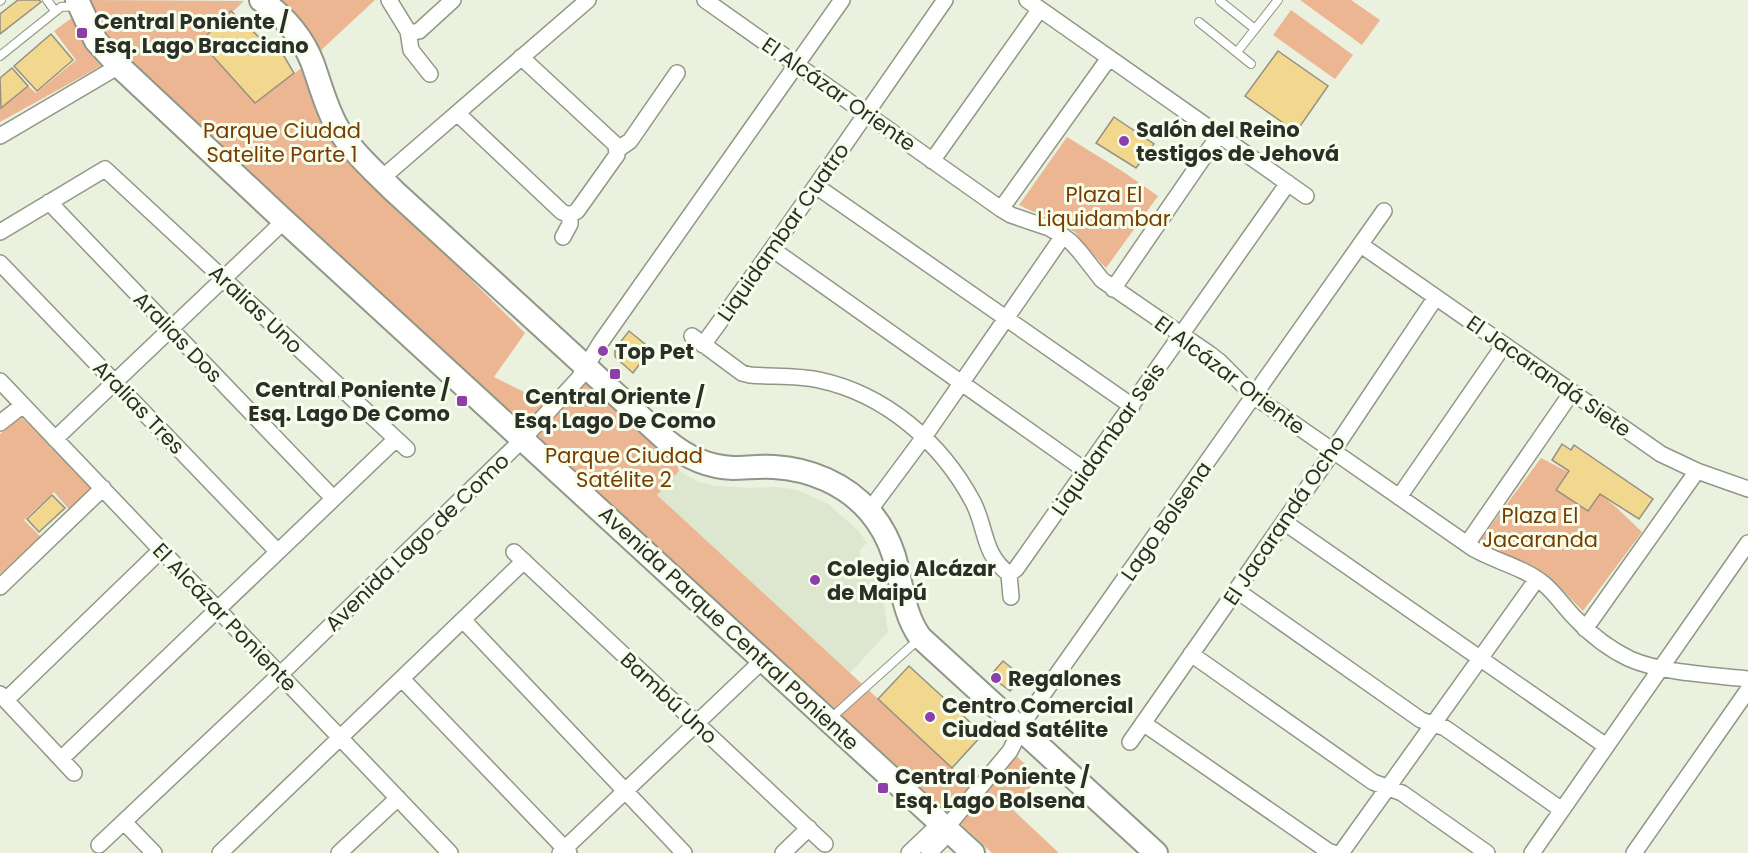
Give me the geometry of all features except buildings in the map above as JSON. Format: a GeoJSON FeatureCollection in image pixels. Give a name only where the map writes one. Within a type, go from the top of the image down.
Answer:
{"type":"FeatureCollection","features":[{"type":"Feature","properties":{"kind":"street"},"geometry":{"type":"LineString","coordinates":[[261,0],[279,14],[298,37],[312,61],[327,105],[338,128],[354,150],[667,441],[684,454],[703,463],[724,467],[772,467],[804,471],[840,487],[868,511],[888,540],[894,555],[909,618],[920,637],[1156,853]]}},
{"type":"Feature","properties":{"kind":"street"},"geometry":{"type":"LineString","coordinates":[[389,0],[408,31],[411,50],[430,74]]}},
{"type":"Feature","properties":{"kind":"street"},"geometry":{"type":"LineString","coordinates":[[408,31],[419,31],[453,0]]}},
{"type":"Feature","properties":{"kind":"street","name":"El Alcázar Oriente"},"geometry":{"type":"LineString","coordinates":[[705,0],[1001,209],[1063,236],[1080,252],[1102,280],[1220,362],[1254,396],[1482,554],[1512,565],[1537,579],[1552,591],[1574,618],[1616,651],[1628,658],[1660,668],[1748,679]]}},
{"type":"Feature","properties":{"kind":"street","name":"Avenida Lago de Como"},"geometry":{"type":"LineString","coordinates":[[99,845],[523,440],[579,378],[601,342],[842,0]]}},
{"type":"Feature","properties":{"kind":"street","name":"Liquidambar Cuatro"},"geometry":{"type":"LineString","coordinates":[[924,436],[887,408],[854,391],[810,379],[742,373],[697,340],[772,249],[945,0]]}},
{"type":"Feature","properties":{"kind":"street"},"geometry":{"type":"LineString","coordinates":[[1027,0],[1306,196]]}},
{"type":"Feature","properties":{"kind":"street","name":"Avenida Parque Central Poniente"},"geometry":{"type":"LineString","coordinates":[[79,3],[96,41],[119,66],[284,221],[973,853]]}},
{"type":"Feature","properties":{"kind":"street"},"geometry":{"type":"LineString","coordinates":[[382,178],[521,57],[577,3]]}},
{"type":"Feature","properties":{"kind":"street"},"geometry":{"type":"LineString","coordinates":[[932,161],[1040,9]]}},
{"type":"Feature","properties":{"kind":"street"},"geometry":{"type":"LineString","coordinates":[[521,57],[612,141],[617,150]]}},
{"type":"Feature","properties":{"kind":"street"},"geometry":{"type":"LineString","coordinates":[[1001,209],[1109,58]]}},
{"type":"Feature","properties":{"kind":"street"},"geometry":{"type":"LineString","coordinates":[[0,136],[119,66]]}},
{"type":"Feature","properties":{"kind":"street"},"geometry":{"type":"LineString","coordinates":[[570,215],[577,211],[614,159],[617,150],[630,141],[677,73]]}},
{"type":"Feature","properties":{"kind":"street"},"geometry":{"type":"LineString","coordinates":[[457,114],[562,212],[570,215]]}},
{"type":"Feature","properties":{"kind":"street"},"geometry":{"type":"LineString","coordinates":[[1113,289],[1219,135]]}},
{"type":"Feature","properties":{"kind":"street","name":"Aralias Uno"},"geometry":{"type":"LineString","coordinates":[[49,202],[105,169],[401,444],[333,498]]}},
{"type":"Feature","properties":{"kind":"street","name":"Liquidambar Seis"},"geometry":{"type":"LineString","coordinates":[[1009,574],[1016,569],[1086,471],[1288,183]]}},
{"type":"Feature","properties":{"kind":"street"},"geometry":{"type":"LineString","coordinates":[[816,186],[1132,406]]}},
{"type":"Feature","properties":{"kind":"street"},"geometry":{"type":"LineString","coordinates":[[0,232],[49,202]]}},
{"type":"Feature","properties":{"kind":"street","name":"Aralias Dos"},"geometry":{"type":"LineString","coordinates":[[49,202],[333,498]]}},
{"type":"Feature","properties":{"kind":"street","name":"Lago Bolsena"},"geometry":{"type":"LineString","coordinates":[[929,853],[941,841],[946,828],[1010,751],[1027,717],[1384,211]]}},
{"type":"Feature","properties":{"kind":"street"},"geometry":{"type":"LineString","coordinates":[[563,237],[570,224],[570,215]]}},
{"type":"Feature","properties":{"kind":"street"},"geometry":{"type":"LineString","coordinates":[[55,439],[284,221]]}},
{"type":"Feature","properties":{"kind":"street"},"geometry":{"type":"LineString","coordinates":[[868,511],[924,436],[1063,236]]}},
{"type":"Feature","properties":{"kind":"street","name":"El Jacarandá Siete"},"geometry":{"type":"LineString","coordinates":[[1361,244],[1661,454],[1697,471],[1748,489]]}},
{"type":"Feature","properties":{"kind":"street"},"geometry":{"type":"LineString","coordinates":[[772,249],[1086,471]]}},
{"type":"Feature","properties":{"kind":"street","name":"Aralias Tres"},"geometry":{"type":"LineString","coordinates":[[0,263],[277,551]]}},
{"type":"Feature","properties":{"kind":"street","name":"El Jacarandá Ocho"},"geometry":{"type":"LineString","coordinates":[[1130,742],[1284,522],[1436,297]]}},
{"type":"Feature","properties":{"kind":"street"},"geometry":{"type":"LineString","coordinates":[[1399,497],[1504,345]]}},
{"type":"Feature","properties":{"kind":"street","name":"El Alcázar Poniente"},"geometry":{"type":"LineString","coordinates":[[0,381],[450,853]]}},
{"type":"Feature","properties":{"kind":"street"},"geometry":{"type":"LineString","coordinates":[[1467,544],[1572,392]]}},
{"type":"Feature","properties":{"kind":"street"},"geometry":{"type":"LineString","coordinates":[[0,423],[23,405]]}},
{"type":"Feature","properties":{"kind":"street"},"geometry":{"type":"LineString","coordinates":[[924,436],[949,465],[980,516],[992,557],[1009,574],[1011,597]]}},
{"type":"Feature","properties":{"kind":"street"},"geometry":{"type":"LineString","coordinates":[[1586,628],[1697,471]]}},
{"type":"Feature","properties":{"kind":"street"},"geometry":{"type":"LineString","coordinates":[[0,587],[103,488]]}},
{"type":"Feature","properties":{"kind":"street"},"geometry":{"type":"LineString","coordinates":[[61,759],[333,498]]}},
{"type":"Feature","properties":{"kind":"street"},"geometry":{"type":"LineString","coordinates":[[1284,522],[1606,746]]}},
{"type":"Feature","properties":{"kind":"street"},"geometry":{"type":"LineString","coordinates":[[1532,853],[1748,543]]}},
{"type":"Feature","properties":{"kind":"street"},"geometry":{"type":"LineString","coordinates":[[74,772],[3,697],[161,550]]}},
{"type":"Feature","properties":{"kind":"street","name":"Bambú Uno"},"geometry":{"type":"LineString","coordinates":[[463,620],[519,557],[825,844]]}},
{"type":"Feature","properties":{"kind":"street"},"geometry":{"type":"LineString","coordinates":[[1341,853],[1537,579]]}},
{"type":"Feature","properties":{"kind":"street"},"geometry":{"type":"LineString","coordinates":[[1236,590],[1422,720],[1445,728],[1562,810]]}},
{"type":"Feature","properties":{"kind":"street"},"geometry":{"type":"LineString","coordinates":[[220,853],[463,620],[684,853]]}},
{"type":"Feature","properties":{"kind":"street"},"geometry":{"type":"LineString","coordinates":[[1191,654],[1373,782],[1402,793],[1487,853]]}},
{"type":"Feature","properties":{"kind":"street"},"geometry":{"type":"LineString","coordinates":[[402,679],[564,852],[763,660]]}},
{"type":"Feature","properties":{"kind":"street"},"geometry":{"type":"LineString","coordinates":[[1634,853],[1748,690]]}},
{"type":"Feature","properties":{"kind":"street"},"geometry":{"type":"LineString","coordinates":[[1143,723],[1334,853]]}},
{"type":"Feature","properties":{"kind":"street"},"geometry":{"type":"LineString","coordinates":[[339,853],[398,798]]}},
{"type":"Feature","properties":{"kind":"street"},"geometry":{"type":"LineString","coordinates":[[124,822],[154,853]]}},
{"type":"Feature","properties":{"kind":"street"},"geometry":{"type":"LineString","coordinates":[[783,853],[809,828]]}},
{"type":"Feature","properties":{"kind":"street","name":"Lago Bolsena"},"geometry":{"type":"LineString","coordinates":[[909,853],[931,832],[946,828]]}},
{"type":"Feature","properties":{"kind":"lane"},"geometry":{"type":"LineString","coordinates":[[47,0],[55,11]]}},
{"type":"Feature","properties":{"kind":"lane"},"geometry":{"type":"LineString","coordinates":[[1220,1],[1255,29]]}},
{"type":"Feature","properties":{"kind":"lane"},"geometry":{"type":"LineString","coordinates":[[1237,52],[1276,1]]}},
{"type":"Feature","properties":{"kind":"lane"},"geometry":{"type":"LineString","coordinates":[[0,56],[55,11],[61,7],[79,3]]}},
{"type":"Feature","properties":{"kind":"lane"},"geometry":{"type":"LineString","coordinates":[[1199,22],[1251,64]]}},
{"type":"Feature","properties":{"kind":"lane"},"geometry":{"type":"LineString","coordinates":[[829,720],[920,637]]}},
{"type":"Feature","properties":{"kind":"shaded area","name":"Colegio Alcázar de Maipú"},"geometry":{"type":"Polygon","coordinates":[[[679,471],[699,482],[716,486],[777,487],[797,490],[828,504],[858,530],[867,543],[859,551],[869,577],[879,574],[888,632],[849,674],[657,495],[679,471]]]}},
{"type":"Feature","properties":{"kind":"green space","name":"Parque Ciudad Satelite Parte 1"},"geometry":{"type":"Polygon","coordinates":[[[90,0],[244,1],[200,42],[255,103],[303,67],[344,154],[525,333],[494,377],[544,402],[549,402],[523,432],[284,210],[129,60],[103,32],[90,0]]]}},
{"type":"Feature","properties":{"kind":"green space"},"geometry":{"type":"Polygon","coordinates":[[[276,0],[375,0],[319,52],[276,0]]]}},
{"type":"Feature","properties":{"kind":"green space"},"geometry":{"type":"Polygon","coordinates":[[[1300,0],[1351,0],[1380,20],[1362,45],[1300,0]]]}},
{"type":"Feature","properties":{"kind":"green space"},"geometry":{"type":"Polygon","coordinates":[[[1291,10],[1353,55],[1335,79],[1273,35],[1291,10]]]}},
{"type":"Feature","properties":{"kind":"green space"},"geometry":{"type":"Polygon","coordinates":[[[73,17],[86,46],[101,66],[0,122],[0,107],[28,86],[36,93],[76,60],[54,31],[73,17]]]}},
{"type":"Feature","properties":{"kind":"green space","name":"Plaza El Liquidambar"},"geometry":{"type":"Polygon","coordinates":[[[1067,137],[1158,196],[1106,268],[1082,243],[1076,233],[1049,215],[1034,212],[1019,205],[1067,137]]]}},
{"type":"Feature","properties":{"kind":"green space","name":"Parque Ciudad Satélite 2"},"geometry":{"type":"Polygon","coordinates":[[[579,378],[678,467],[679,471],[657,495],[973,788],[949,813],[535,435],[579,378]]]}},
{"type":"Feature","properties":{"kind":"green space"},"geometry":{"type":"Polygon","coordinates":[[[21,417],[95,487],[73,514],[54,492],[24,520],[41,537],[0,574],[0,434],[21,417]]]}},
{"type":"Feature","properties":{"kind":"green space","name":"Plaza El Jacaranda"},"geometry":{"type":"Polygon","coordinates":[[[1541,458],[1568,472],[1555,490],[1588,511],[1600,494],[1642,532],[1583,611],[1548,576],[1478,543],[1541,458]]]}},
{"type":"Feature","properties":{"kind":"green space"},"geometry":{"type":"Polygon","coordinates":[[[1013,753],[1040,778],[1010,807],[1059,853],[992,853],[957,820],[1013,753]]]}},
{"type":"Feature","properties":{"kind":"place","name":"Central Poniente / Esq. Lago Bracciano"},"geometry":{"type":"Point","coordinates":[82,33]}},
{"type":"Feature","properties":{"kind":"place","name":"Salón del Reino testigos de Jehová"},"geometry":{"type":"Point","coordinates":[1124,141]}},
{"type":"Feature","properties":{"kind":"place","name":"Top Pet"},"geometry":{"type":"Point","coordinates":[603,351]}},
{"type":"Feature","properties":{"kind":"place","name":"Central Oriente / Esq. Lago De Como"},"geometry":{"type":"Point","coordinates":[615,374]}},
{"type":"Feature","properties":{"kind":"place","name":"Central Poniente / Esq. Lago De Como"},"geometry":{"type":"Point","coordinates":[462,401]}},
{"type":"Feature","properties":{"kind":"place","name":"Colegio Alcázar de Maipú"},"geometry":{"type":"Point","coordinates":[815,580]}},
{"type":"Feature","properties":{"kind":"place","name":"Regalones"},"geometry":{"type":"Point","coordinates":[996,678]}},
{"type":"Feature","properties":{"kind":"place","name":"Centro Comercial Ciudad Satélite"},"geometry":{"type":"Point","coordinates":[930,717]}},
{"type":"Feature","properties":{"kind":"place","name":"Central Poniente / Esq. Lago Bolsena"},"geometry":{"type":"Point","coordinates":[883,788]}}]}
